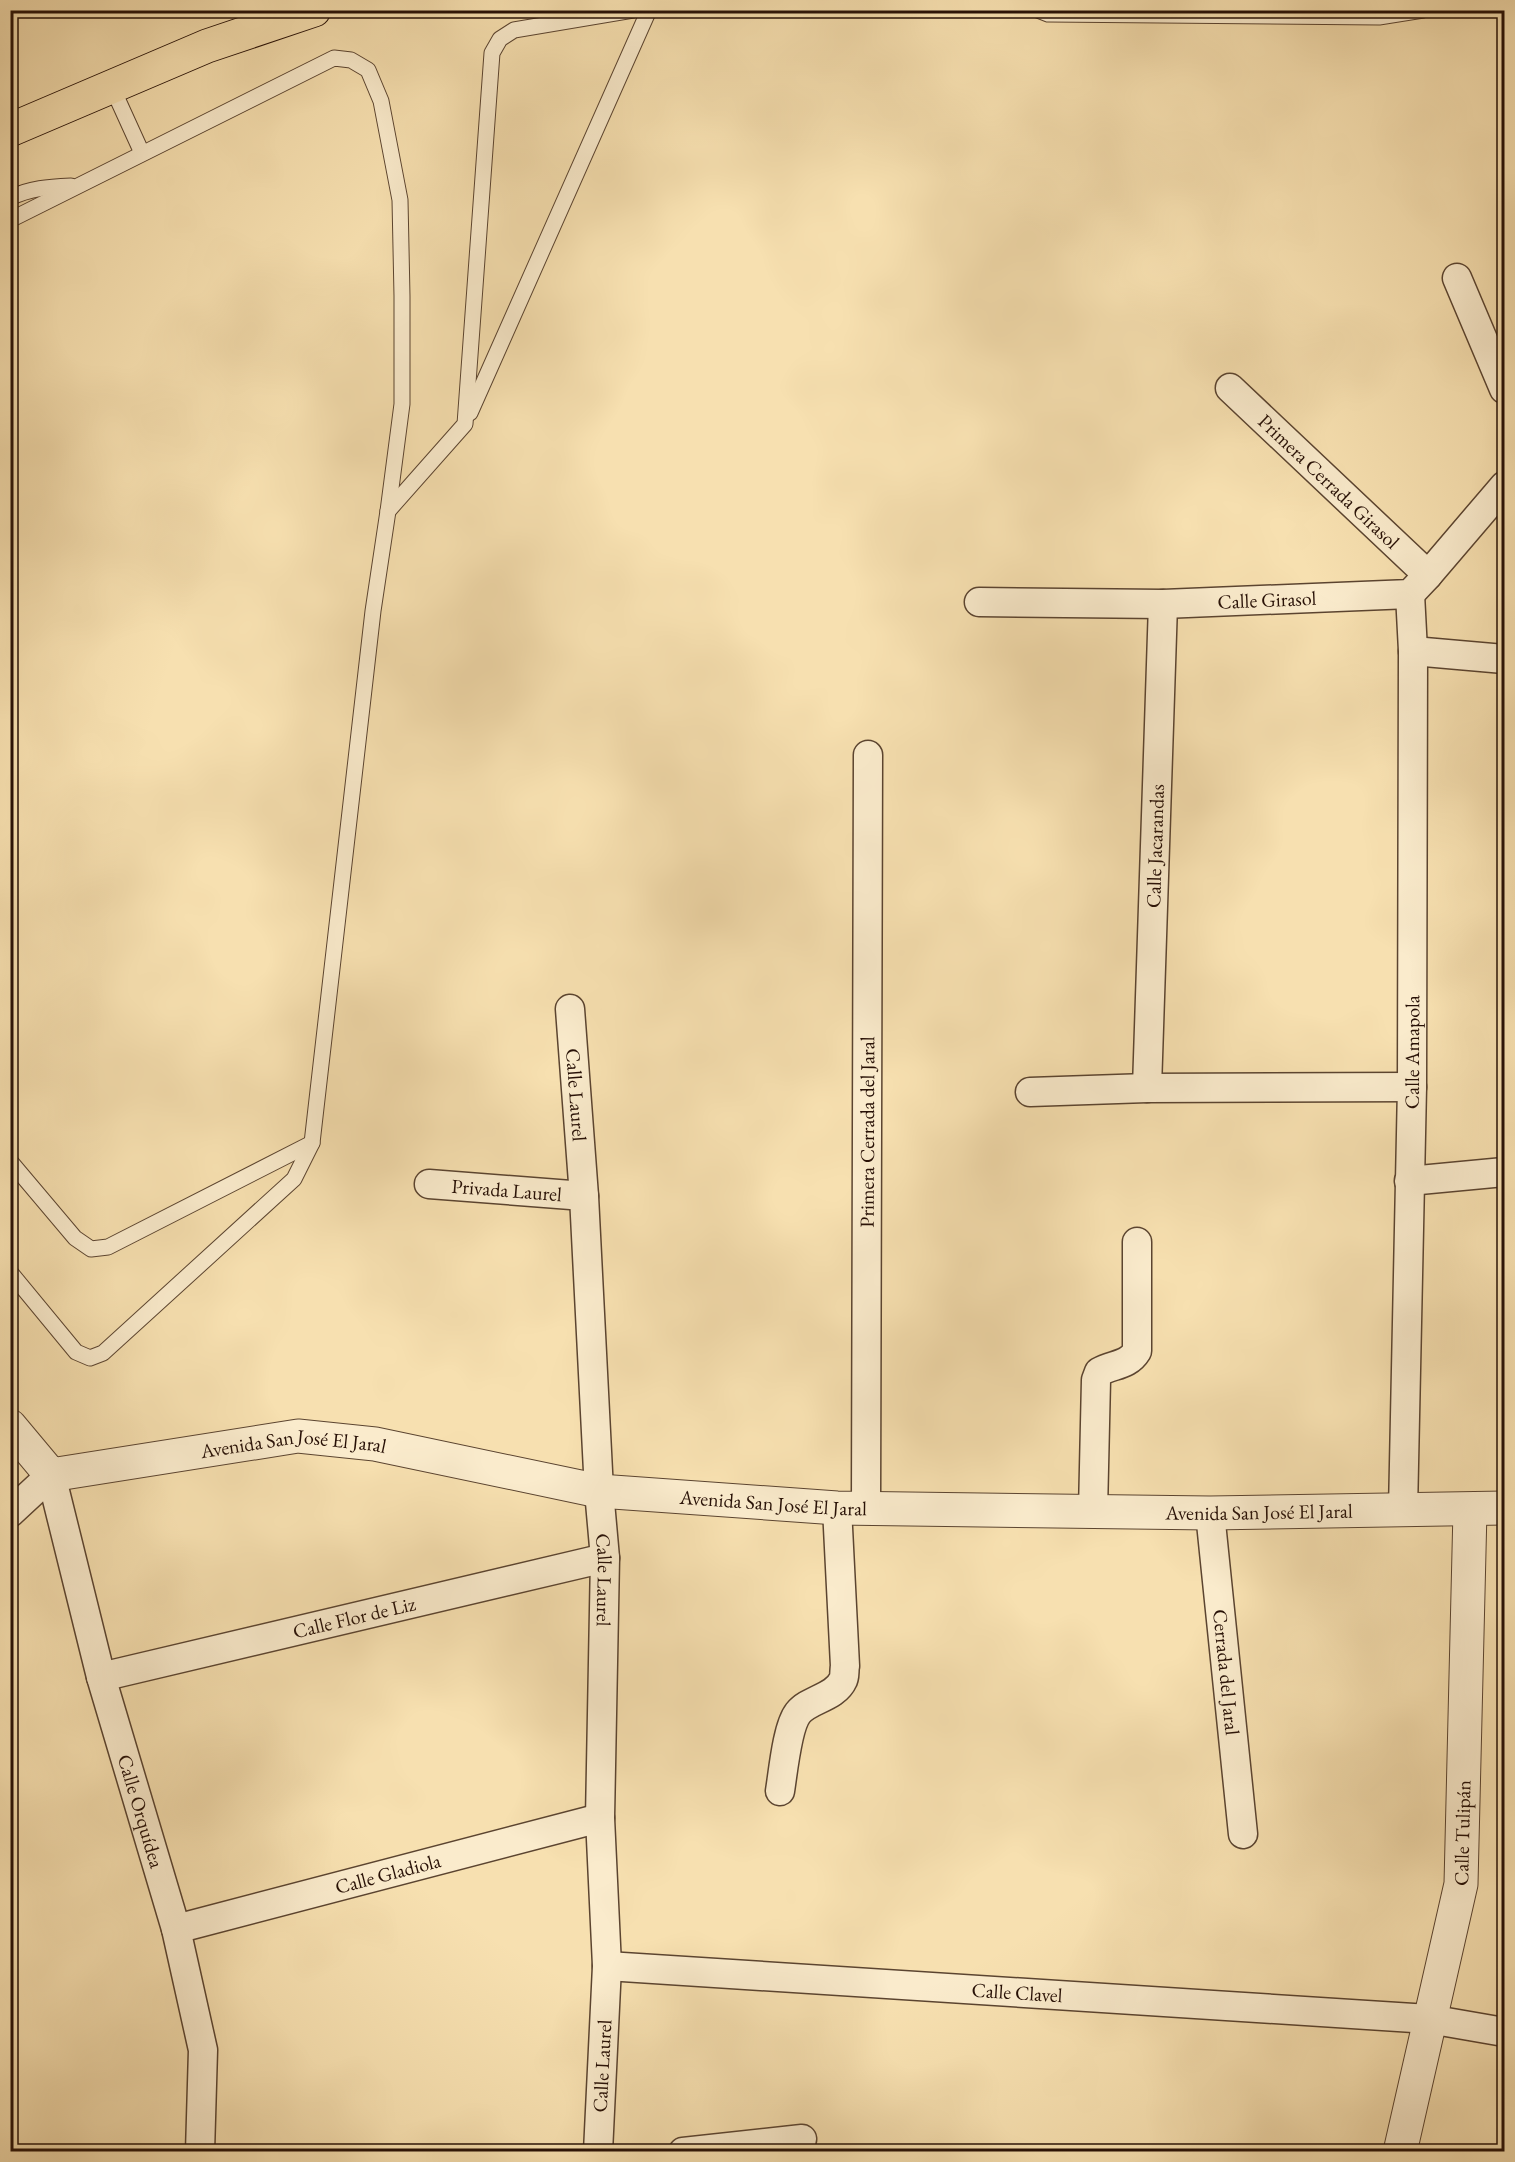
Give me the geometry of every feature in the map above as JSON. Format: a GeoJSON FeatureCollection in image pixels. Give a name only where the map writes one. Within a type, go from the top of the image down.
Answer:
{"type":"FeatureCollection","features":[{"type":"Feature","properties":{"kind":"main road"},"geometry":{"type":"LineString","coordinates":[[10,130],[207,46],[314,10]]}},
{"type":"Feature","properties":{"kind":"street"},"geometry":{"type":"LineString","coordinates":[[1457,278],[1504,389]]}},
{"type":"Feature","properties":{"kind":"street","name":"Primera Cerrada Girasol"},"geometry":{"type":"LineString","coordinates":[[1230,388],[1419,585]]}},
{"type":"Feature","properties":{"kind":"street"},"geometry":{"type":"LineString","coordinates":[[1419,585],[1504,486]]}},
{"type":"Feature","properties":{"kind":"street","name":"Calle Girasol"},"geometry":{"type":"LineString","coordinates":[[980,602],[1162,604],[1419,585]]}},
{"type":"Feature","properties":{"kind":"street","name":"Calle Amapola"},"geometry":{"type":"LineString","coordinates":[[1403,1510],[1412,1087],[1413,651],[1419,585]]}},
{"type":"Feature","properties":{"kind":"street","name":"Calle Jacarandas"},"geometry":{"type":"LineString","coordinates":[[1146,1088],[1162,604]]}},
{"type":"Feature","properties":{"kind":"street"},"geometry":{"type":"LineString","coordinates":[[1413,651],[1504,659]]}},
{"type":"Feature","properties":{"kind":"street","name":"Primera Cerrada del Jaral"},"geometry":{"type":"LineString","coordinates":[[780,1791],[792,1724],[797,1714],[806,1706],[834,1691],[843,1680],[845,1666],[852,1508],[868,755]]}},
{"type":"Feature","properties":{"kind":"street","name":"Calle Laurel"},"geometry":{"type":"LineString","coordinates":[[570,1009],[584,1196],[599,1491],[605,1558],[600,1818],[607,1966],[598,2151]]}},
{"type":"Feature","properties":{"kind":"street"},"geometry":{"type":"LineString","coordinates":[[1030,1092],[1146,1088],[1412,1087]]}},
{"type":"Feature","properties":{"kind":"street"},"geometry":{"type":"LineString","coordinates":[[1409,1181],[1504,1172]]}},
{"type":"Feature","properties":{"kind":"street","name":"Privada Laurel"},"geometry":{"type":"LineString","coordinates":[[429,1184],[584,1196]]}},
{"type":"Feature","properties":{"kind":"street"},"geometry":{"type":"LineString","coordinates":[[1093,1511],[1096,1380],[1098,1372],[1107,1367],[1125,1364],[1137,1351],[1137,1242]]}},
{"type":"Feature","properties":{"kind":"street"},"geometry":{"type":"LineString","coordinates":[[10,1426],[51,1475],[10,1513]]}},
{"type":"Feature","properties":{"kind":"street","name":"Avenida San José El Jaral"},"geometry":{"type":"LineString","coordinates":[[51,1475],[298,1436],[375,1444],[599,1491],[852,1508],[1210,1513],[1504,1508]]}},
{"type":"Feature","properties":{"kind":"street","name":"Calle Orquídea"},"geometry":{"type":"LineString","coordinates":[[51,1475],[101,1677],[176,1929],[203,2050],[200,2151]]}},
{"type":"Feature","properties":{"kind":"street","name":"Calle Tulipán"},"geometry":{"type":"LineString","coordinates":[[1400,2151],[1461,1884],[1470,1510]]}},
{"type":"Feature","properties":{"kind":"street","name":"Cerrada del Jaral"},"geometry":{"type":"LineString","coordinates":[[1210,1513],[1243,1834]]}},
{"type":"Feature","properties":{"kind":"street","name":"Calle Flor de Liz"},"geometry":{"type":"LineString","coordinates":[[101,1677],[605,1558]]}},
{"type":"Feature","properties":{"kind":"street","name":"Calle Gladiola"},"geometry":{"type":"LineString","coordinates":[[176,1929],[600,1818]]}},
{"type":"Feature","properties":{"kind":"street","name":"Calle Clavel"},"geometry":{"type":"LineString","coordinates":[[607,1966],[1429,2019],[1504,2032]]}},
{"type":"Feature","properties":{"kind":"street"},"geometry":{"type":"LineString","coordinates":[[683,2151],[802,2139]]}},
{"type":"Feature","properties":{"kind":"lane"},"geometry":{"type":"LineString","coordinates":[[465,424],[492,53],[500,39],[514,30],[633,10]]}},
{"type":"Feature","properties":{"kind":"lane"},"geometry":{"type":"LineString","coordinates":[[388,511],[465,424],[650,10]]}},
{"type":"Feature","properties":{"kind":"lane"},"geometry":{"type":"LineString","coordinates":[[1038,10],[1048,14],[1379,17],[1423,10]]}},
{"type":"Feature","properties":{"kind":"lane"},"geometry":{"type":"LineString","coordinates":[[10,220],[334,58],[351,60],[368,70],[381,101],[400,200],[402,296],[402,404],[373,611],[312,1143],[294,1179],[103,1353],[90,1358],[76,1352],[10,1272]]}},
{"type":"Feature","properties":{"kind":"lane"},"geometry":{"type":"LineString","coordinates":[[112,87],[142,153]]}},
{"type":"Feature","properties":{"kind":"lane"},"geometry":{"type":"LineString","coordinates":[[10,198],[43,187],[76,186]]}},
{"type":"Feature","properties":{"kind":"lane"},"geometry":{"type":"LineString","coordinates":[[10,1161],[75,1238],[91,1249],[108,1247],[312,1143]]}}]}
